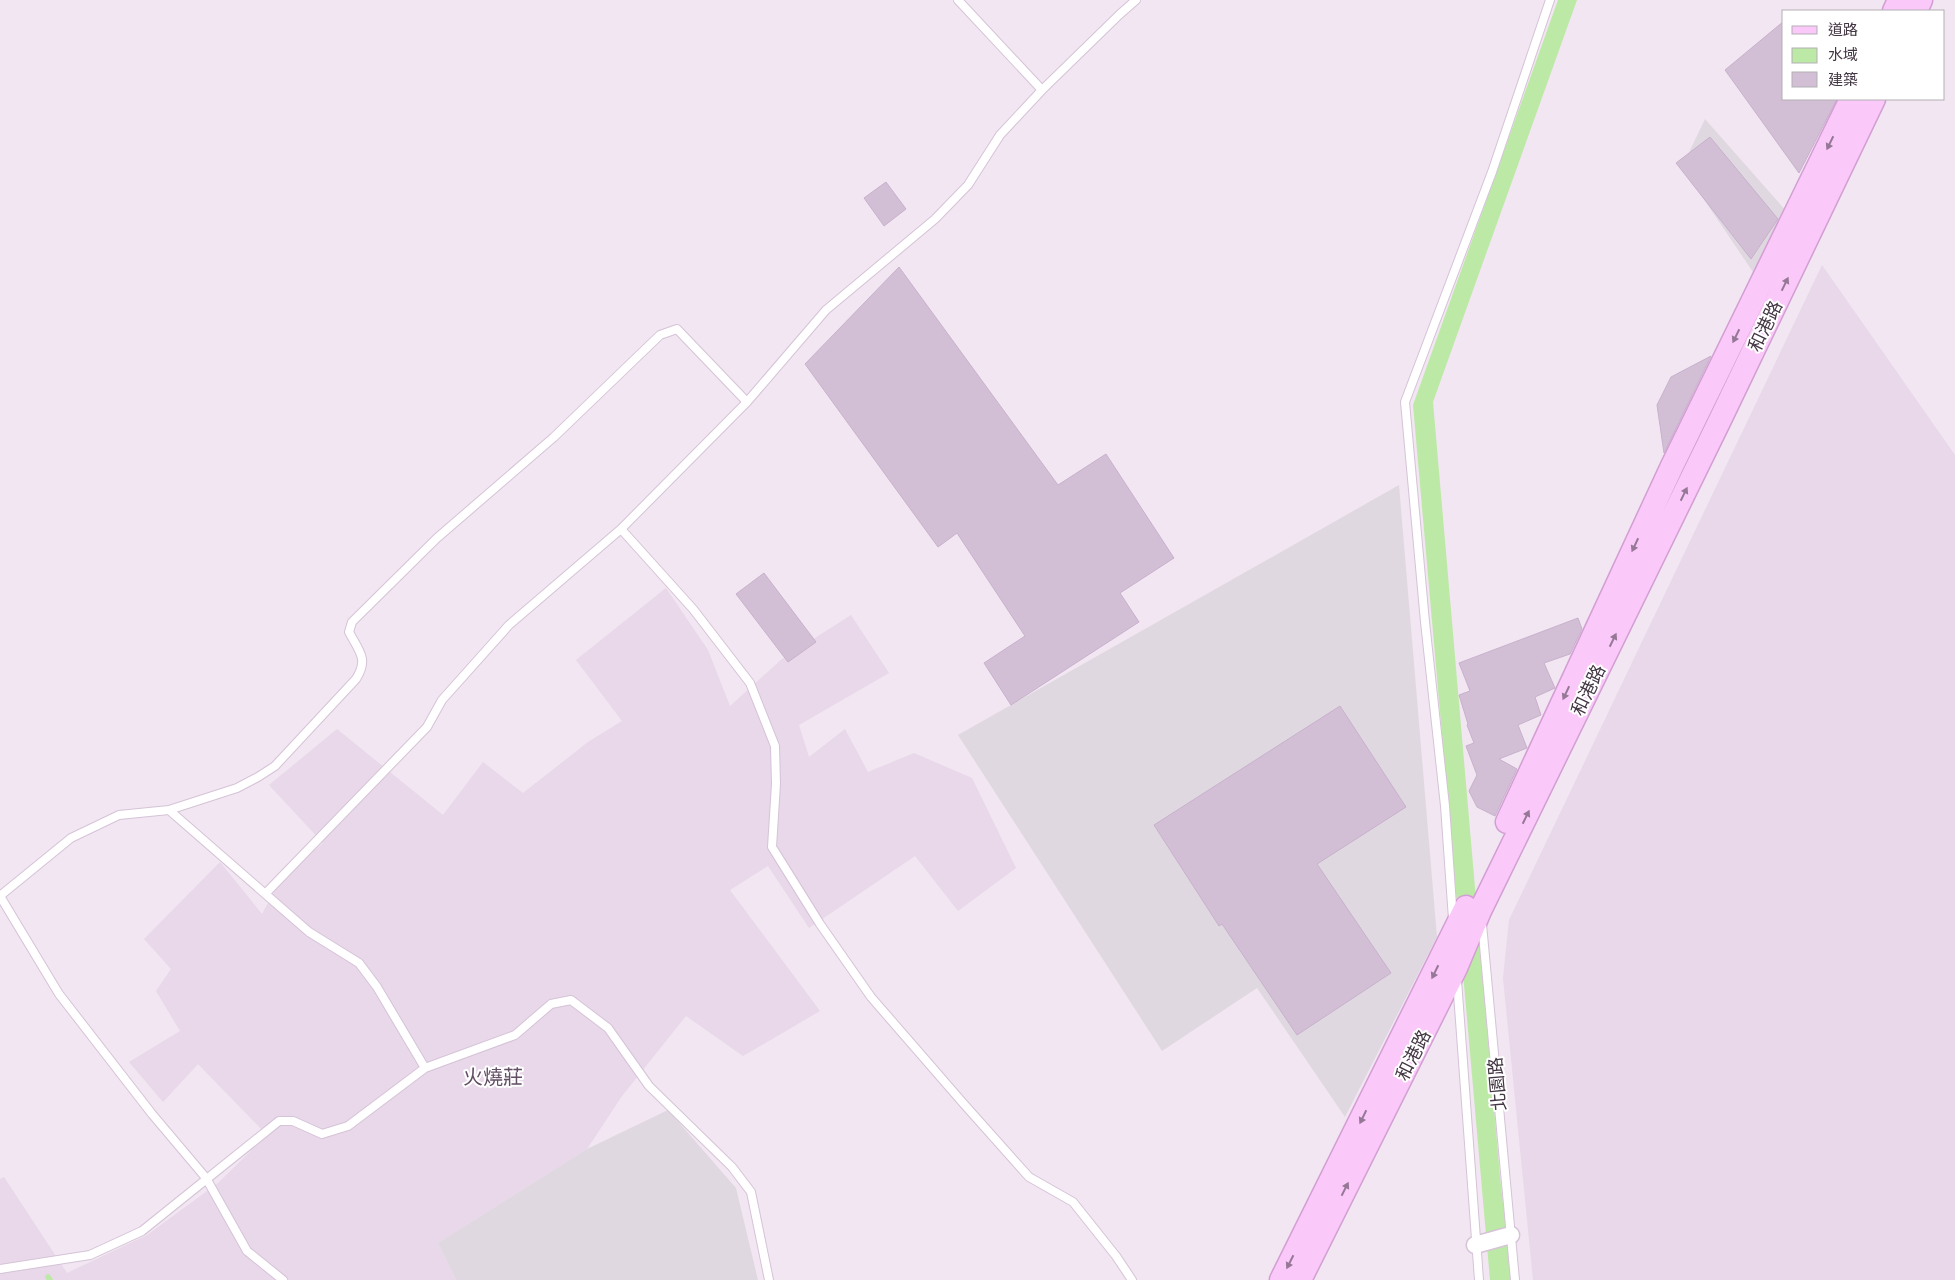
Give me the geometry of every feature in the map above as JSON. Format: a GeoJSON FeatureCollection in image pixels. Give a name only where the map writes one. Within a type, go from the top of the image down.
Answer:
{"type":"FeatureCollection","features":[{"type":"Feature","properties":{"kind":"main road","name":"和港路"},"geometry":{"type":"LineString","coordinates":[[1281,1280],[1322,1218],[1456,968],[1470,916],[1672,466],[1851,100]]}},
{"type":"Feature","properties":{"kind":"main road","name":"和港路"},"geometry":{"type":"LineString","coordinates":[[1300,1280],[1322,1218],[1470,916],[1728,402],[1874,100]]}},
{"type":"Feature","properties":{"kind":"street"},"geometry":{"type":"LineString","coordinates":[[1475,1245],[1511,1236]]}},
{"type":"Feature","properties":{"kind":"lane"},"geometry":{"type":"LineString","coordinates":[[958,0],[1042,90]]}},
{"type":"Feature","properties":{"kind":"lane"},"geometry":{"type":"LineString","coordinates":[[266,893],[427,727],[442,700],[509,625],[621,529],[747,402],[826,310],[934,219],[968,185],[1000,135],[1042,90],[1136,0]]}},
{"type":"Feature","properties":{"kind":"lane","name":"北園路"},"geometry":{"type":"LineString","coordinates":[[1515,1280],[1470,916],[1445,806],[1425,622],[1405,402],[1492,172],[1550,0]]}},
{"type":"Feature","properties":{"kind":"lane"},"geometry":{"type":"LineString","coordinates":[[283,1280],[248,1252],[206,1178],[152,1114],[59,994],[0,896],[71,838],[119,815],[169,810],[237,788],[274,766],[356,679],[362,669],[363,658],[349,632],[352,622],[437,538],[554,437],[660,335],[677,328],[747,402]]}},
{"type":"Feature","properties":{"kind":"lane"},"geometry":{"type":"LineString","coordinates":[[621,529],[693,609],[750,683],[775,746],[776,784],[772,847],[820,924],[871,997],[963,1103],[1029,1177],[1072,1202],[1116,1256],[1132,1280]]}},
{"type":"Feature","properties":{"kind":"lane"},"geometry":{"type":"LineString","coordinates":[[169,810],[309,932],[359,963],[377,987],[425,1068]]}},
{"type":"Feature","properties":{"kind":"lane"},"geometry":{"type":"LineString","coordinates":[[1456,968],[1479,1280]]}},
{"type":"Feature","properties":{"kind":"lane"},"geometry":{"type":"LineString","coordinates":[[0,1269],[90,1255],[142,1231],[279,1121],[293,1121],[322,1134],[348,1126],[425,1068],[515,1035],[551,1004],[571,1000],[608,1028],[650,1086],[732,1167],[751,1192],[769,1280]]}},
{"type":"Feature","properties":{"kind":"shaded area"},"geometry":{"type":"Polygon","coordinates":[[[1705,119],[1787,212],[1757,278],[1682,167],[1705,119]]]}},
{"type":"Feature","properties":{"kind":"shaded area"},"geometry":{"type":"Polygon","coordinates":[[[1822,265],[1955,455],[1955,1280],[1533,1280],[1503,978],[1509,920],[1822,265]]]}},
{"type":"Feature","properties":{"kind":"shaded area"},"geometry":{"type":"Polygon","coordinates":[[[1399,485],[1437,937],[1345,1117],[1257,988],[1162,1051],[958,735],[1399,485]]]}},
{"type":"Feature","properties":{"kind":"shaded area"},"geometry":{"type":"Polygon","coordinates":[[[666,588],[708,650],[730,706],[782,659],[851,615],[889,673],[799,725],[809,757],[845,729],[868,772],[914,753],[972,778],[1016,868],[958,911],[915,856],[809,928],[768,866],[730,890],[820,1011],[743,1056],[686,1016],[622,1096],[587,1149],[438,1243],[456,1280],[0,1280],[0,1179],[4,1177],[67,1273],[147,1235],[218,1183],[267,1135],[198,1064],[163,1102],[129,1062],[180,1031],[156,991],[171,969],[144,939],[220,862],[262,914],[283,876],[323,843],[269,785],[337,729],[443,815],[483,762],[523,793],[588,742],[622,721],[576,660],[666,588]]]}},
{"type":"Feature","properties":{"kind":"shaded area"},"geometry":{"type":"Polygon","coordinates":[[[668,1110],[736,1188],[758,1280],[456,1280],[438,1243],[587,1149],[668,1110]]]}},
{"type":"Feature","properties":{"kind":"water"},"geometry":{"type":"Polygon","coordinates":[[[1558,0],[1577,0],[1433,402],[1500,1177],[1512,1280],[1490,1280],[1413,405],[1558,0]]]}},
{"type":"Feature","properties":{"kind":"building"},"geometry":{"type":"Polygon","coordinates":[[[1782,23],[1782,100],[1836,100],[1799,173],[1725,70],[1782,23]]]}},
{"type":"Feature","properties":{"kind":"building"},"geometry":{"type":"Polygon","coordinates":[[[1710,137],[1778,219],[1751,259],[1676,163],[1710,137]]]}},
{"type":"Feature","properties":{"kind":"building"},"geometry":{"type":"Polygon","coordinates":[[[886,182],[906,209],[884,226],[864,198],[886,182]]]}},
{"type":"Feature","properties":{"kind":"building"},"geometry":{"type":"Polygon","coordinates":[[[899,267],[1058,485],[1106,454],[1174,558],[1120,593],[1139,622],[1011,705],[984,663],[1025,636],[957,533],[938,547],[805,364],[899,267]]]}},
{"type":"Feature","properties":{"kind":"building"},"geometry":{"type":"Polygon","coordinates":[[[1711,356],[1664,453],[1657,405],[1671,377],[1711,356]]]}},
{"type":"Feature","properties":{"kind":"building"},"geometry":{"type":"Polygon","coordinates":[[[764,573],[816,642],[788,662],[736,594],[764,573]]]}},
{"type":"Feature","properties":{"kind":"building"},"geometry":{"type":"Polygon","coordinates":[[[1578,618],[1582,629],[1570,654],[1544,663],[1555,688],[1535,697],[1541,715],[1518,725],[1527,748],[1499,759],[1517,769],[1495,816],[1477,807],[1469,791],[1477,775],[1466,746],[1474,743],[1459,695],[1470,691],[1459,663],[1578,618]]]}},
{"type":"Feature","properties":{"kind":"building"},"geometry":{"type":"Polygon","coordinates":[[[1340,706],[1406,807],[1317,864],[1391,973],[1297,1035],[1222,924],[1219,926],[1154,825],[1340,706]]]}},
{"type":"Feature","properties":{"kind":"district","name":"火燒莊"},"geometry":{"type":"Point","coordinates":[493,1076]}}]}
